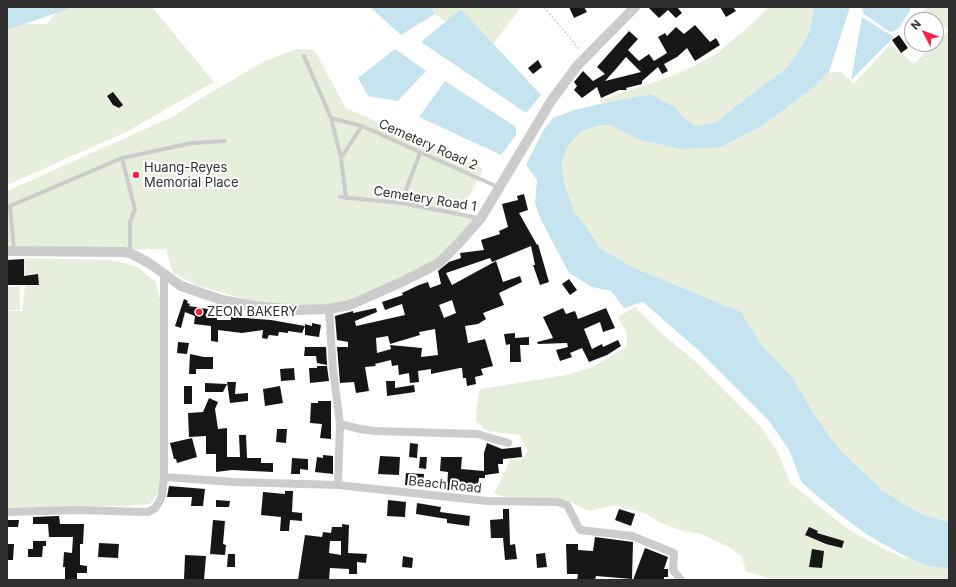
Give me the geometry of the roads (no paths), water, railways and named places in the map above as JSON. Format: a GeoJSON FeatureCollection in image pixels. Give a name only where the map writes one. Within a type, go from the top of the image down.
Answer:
{"type":"FeatureCollection","features":[{"type":"Feature","properties":{"kind":"street"},"geometry":{"type":"LineString","coordinates":[[10,251],[130,253],[149,263],[181,286],[206,295],[253,306],[298,310],[329,309],[350,305],[363,300],[440,263],[481,218],[555,95],[585,56],[635,7]]}},
{"type":"Feature","properties":{"kind":"street"},"geometry":{"type":"LineString","coordinates":[[7,512],[77,510],[148,512],[154,509],[158,504],[162,496],[164,477],[164,274]]}},
{"type":"Feature","properties":{"kind":"street"},"geometry":{"type":"LineString","coordinates":[[329,309],[333,369],[340,424],[338,485]]}},
{"type":"Feature","properties":{"kind":"street"},"geometry":{"type":"LineString","coordinates":[[340,424],[376,431],[476,434],[508,443]]}},
{"type":"Feature","properties":{"kind":"street","name":"Beach Road"},"geometry":{"type":"LineString","coordinates":[[164,477],[234,482],[338,485],[487,501],[557,502],[567,505],[580,530],[632,536],[674,553],[673,570],[681,580]]}},
{"type":"Feature","properties":{"kind":"lane"},"geometry":{"type":"LineString","coordinates":[[304,56],[331,118],[341,158],[346,198]]}},
{"type":"Feature","properties":{"kind":"lane"},"geometry":{"type":"LineString","coordinates":[[331,118],[362,126]]}},
{"type":"Feature","properties":{"kind":"lane","name":"Cemetery Road 2"},"geometry":{"type":"LineString","coordinates":[[341,158],[362,126],[499,188]]}},
{"type":"Feature","properties":{"kind":"lane"},"geometry":{"type":"LineString","coordinates":[[10,251],[10,206],[122,158],[192,143],[225,141]]}},
{"type":"Feature","properties":{"kind":"lane"},"geometry":{"type":"LineString","coordinates":[[401,203],[420,153]]}},
{"type":"Feature","properties":{"kind":"lane"},"geometry":{"type":"LineString","coordinates":[[122,158],[135,209],[130,222],[130,253]]}},
{"type":"Feature","properties":{"kind":"lane","name":"Cemetery Road 1"},"geometry":{"type":"LineString","coordinates":[[340,197],[401,203],[481,218]]}},
{"type":"Feature","properties":{"kind":"water"},"geometry":{"type":"Polygon","coordinates":[[[7,7],[74,7],[7,30],[7,7]]]}},
{"type":"Feature","properties":{"kind":"water"},"geometry":{"type":"Polygon","coordinates":[[[370,7],[430,7],[435,14],[401,35],[370,7]]]}},
{"type":"Feature","properties":{"kind":"water"},"geometry":{"type":"Polygon","coordinates":[[[814,7],[850,7],[829,72],[808,92],[762,126],[721,147],[682,149],[639,140],[610,125],[601,125],[581,131],[568,146],[562,163],[564,183],[574,211],[600,248],[630,266],[741,312],[762,346],[793,378],[814,414],[838,448],[883,491],[921,514],[949,522],[949,569],[926,565],[901,554],[866,534],[802,483],[789,450],[769,421],[698,350],[643,302],[624,308],[611,291],[592,287],[569,273],[541,220],[535,203],[537,180],[526,165],[543,131],[553,118],[574,110],[651,94],[676,108],[685,119],[697,126],[715,123],[783,71],[795,57],[809,33],[814,7]]]}},
{"type":"Feature","properties":{"kind":"water"},"geometry":{"type":"Polygon","coordinates":[[[862,7],[908,7],[911,9],[909,12],[904,12],[904,20],[899,28],[892,32],[888,31],[863,13],[862,7]]]}},
{"type":"Feature","properties":{"kind":"water"},"geometry":{"type":"Polygon","coordinates":[[[461,9],[541,95],[526,113],[421,42],[461,9]]]}},
{"type":"Feature","properties":{"kind":"water"},"geometry":{"type":"Polygon","coordinates":[[[862,17],[894,37],[851,80],[862,17]]]}},
{"type":"Feature","properties":{"kind":"water"},"geometry":{"type":"Polygon","coordinates":[[[395,49],[426,71],[398,101],[368,96],[358,78],[395,49]]]}},
{"type":"Feature","properties":{"kind":"water"},"geometry":{"type":"Polygon","coordinates":[[[445,81],[516,127],[516,135],[501,155],[419,117],[445,81]]]}},
{"type":"Feature","properties":{"kind":"place","name":"Huang-Reyes Memorial Place"},"geometry":{"type":"Point","coordinates":[136,175]}},
{"type":"Feature","properties":{"kind":"place","name":"ZEON BAKERY"},"geometry":{"type":"Point","coordinates":[199,312]}}]}
